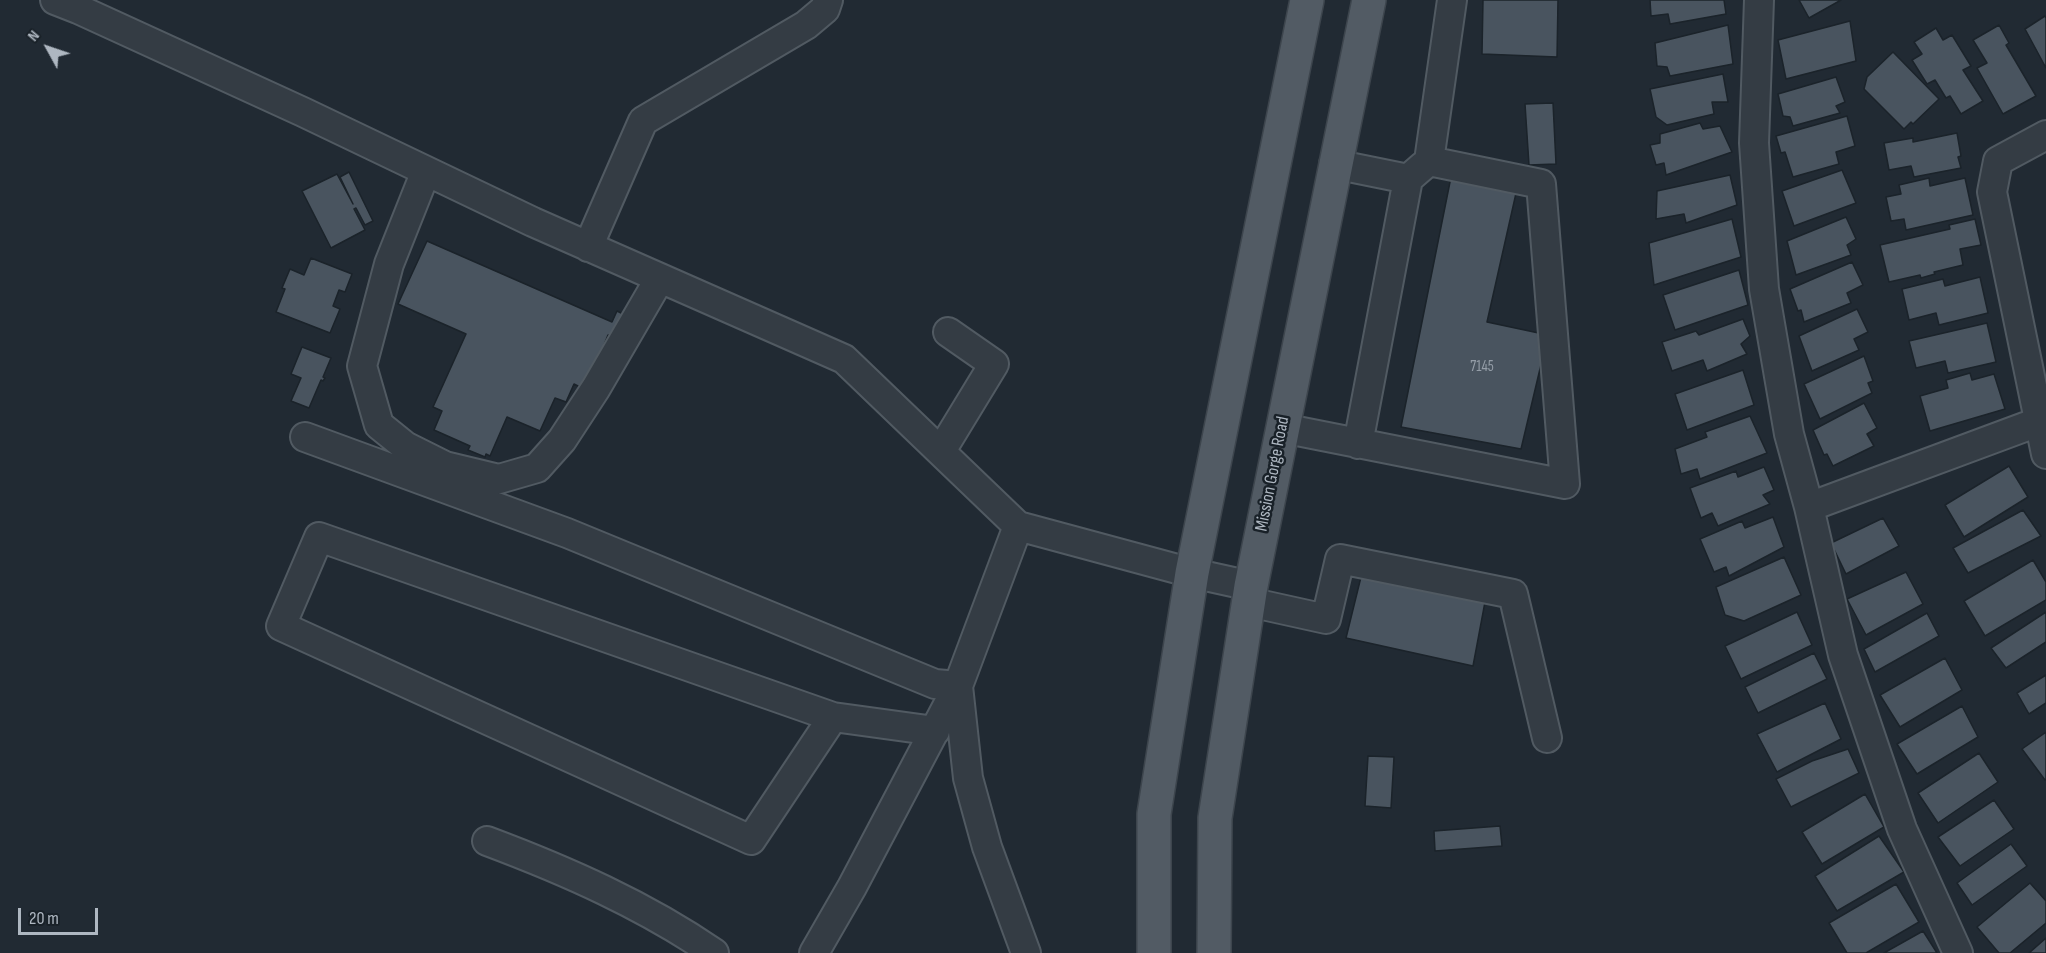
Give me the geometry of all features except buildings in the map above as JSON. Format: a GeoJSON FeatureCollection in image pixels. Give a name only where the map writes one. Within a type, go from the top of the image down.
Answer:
{"type":"FeatureCollection","features":[{"type":"Feature","properties":{"kind":"main road"},"geometry":{"type":"LineString","coordinates":[[1154,953],[1155,814],[1192,573],[1307,0]]}},
{"type":"Feature","properties":{"kind":"main road","name":"Mission Gorge Road"},"geometry":{"type":"LineString","coordinates":[[1214,953],[1215,818],[1250,594],[1368,0]]}},
{"type":"Feature","properties":{"kind":"lane"},"geometry":{"type":"LineString","coordinates":[[55,0],[281,102],[588,247],[844,358],[1018,526],[1192,573],[1326,619],[1341,559],[1513,594],[1547,738]]}},
{"type":"Feature","properties":{"kind":"lane"},"geometry":{"type":"LineString","coordinates":[[588,247],[643,121],[806,25],[825,9],[828,0]]}},
{"type":"Feature","properties":{"kind":"lane"},"geometry":{"type":"LineString","coordinates":[[1359,444],[1419,170],[1452,0]]}},
{"type":"Feature","properties":{"kind":"lane"},"geometry":{"type":"LineString","coordinates":[[1759,0],[1754,143],[1764,289],[1789,434],[1809,507],[1843,655],[1902,829],[1958,953]]}},
{"type":"Feature","properties":{"kind":"lane"},"geometry":{"type":"LineString","coordinates":[[2046,135],[1998,160],[1992,192],[2042,421],[2046,454]]}},
{"type":"Feature","properties":{"kind":"lane"},"geometry":{"type":"LineString","coordinates":[[1282,428],[1565,484],[1541,184],[1419,170],[1335,164]]}},
{"type":"Feature","properties":{"kind":"lane"},"geometry":{"type":"LineString","coordinates":[[426,171],[390,264],[363,366],[378,425],[405,446],[445,466],[499,479],[537,468],[562,440],[596,388],[660,278]]}},
{"type":"Feature","properties":{"kind":"lane"},"geometry":{"type":"LineString","coordinates":[[941,451],[994,364],[948,332]]}},
{"type":"Feature","properties":{"kind":"lane"},"geometry":{"type":"LineString","coordinates":[[1809,507],[2042,421]]}},
{"type":"Feature","properties":{"kind":"lane"},"geometry":{"type":"LineString","coordinates":[[305,437],[567,533],[936,684],[958,686]]}},
{"type":"Feature","properties":{"kind":"lane"},"geometry":{"type":"LineString","coordinates":[[814,953],[852,888],[958,686],[1018,526]]}},
{"type":"Feature","properties":{"kind":"lane"},"geometry":{"type":"LineString","coordinates":[[833,717],[751,840],[281,626],[319,537],[833,717],[935,730]]}},
{"type":"Feature","properties":{"kind":"lane"},"geometry":{"type":"LineString","coordinates":[[958,686],[968,778],[987,848],[1026,953]]}},
{"type":"Feature","properties":{"kind":"lane"},"geometry":{"type":"LineString","coordinates":[[487,841],[548,864],[618,895],[714,953]]}}]}
